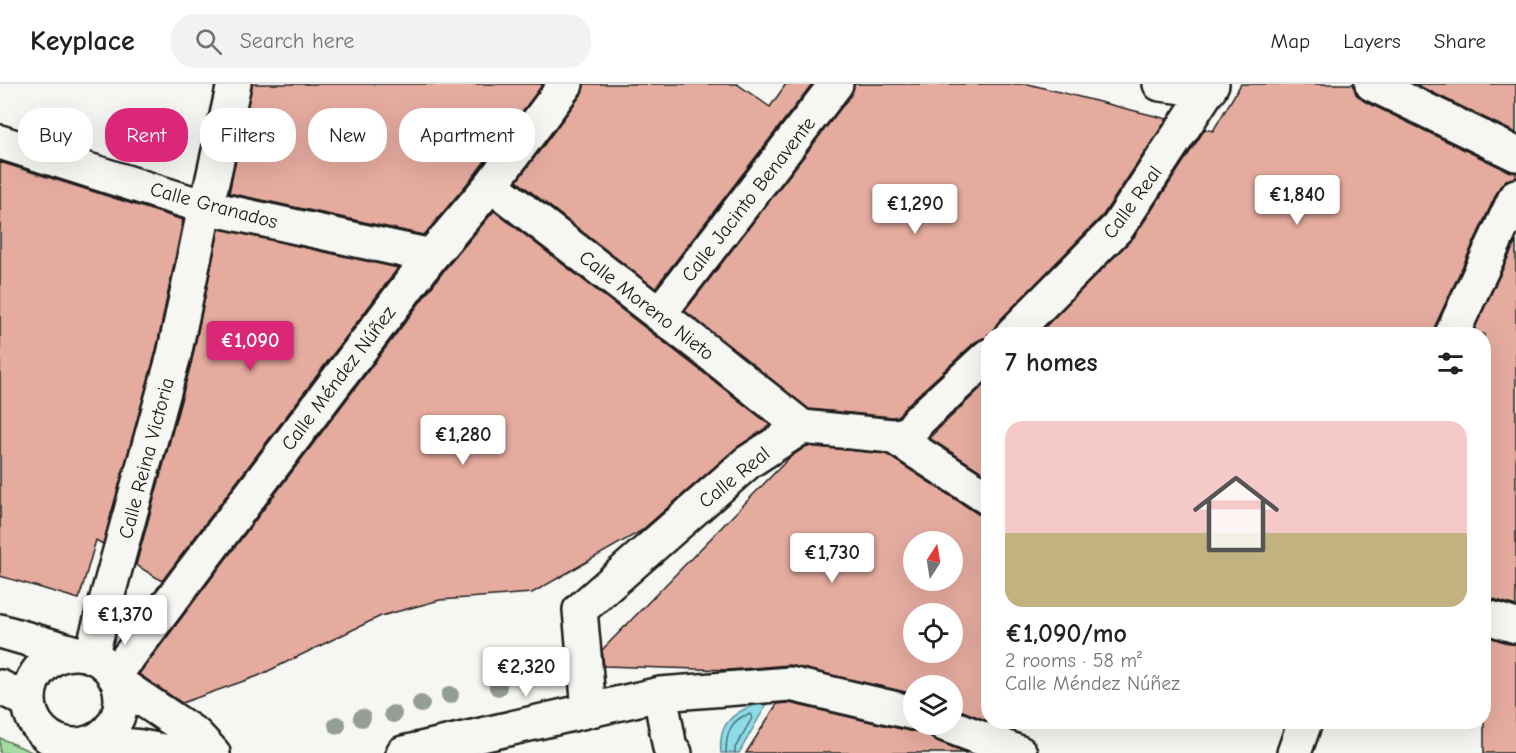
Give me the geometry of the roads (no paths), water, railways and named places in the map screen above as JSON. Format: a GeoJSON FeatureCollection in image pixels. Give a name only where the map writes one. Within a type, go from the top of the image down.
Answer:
{"type":"FeatureCollection","features":[{"type":"Feature","properties":{"kind":"street","name":"Calle Reina Victoria"},"geometry":{"type":"LineString","coordinates":[[99,667],[174,355],[234,84]]}},
{"type":"Feature","properties":{"kind":"street","name":"Calle Méndez Núñez"},"geometry":{"type":"LineString","coordinates":[[99,667],[491,185],[566,84]]}},
{"type":"Feature","properties":{"kind":"street","name":"Calle Jacinto Benavente"},"geometry":{"type":"LineString","coordinates":[[659,314],[836,84]]}},
{"type":"Feature","properties":{"kind":"street"},"geometry":{"type":"LineString","coordinates":[[1160,84],[1211,87]]}},
{"type":"Feature","properties":{"kind":"street"},"geometry":{"type":"LineString","coordinates":[[1372,84],[1516,154]]}},
{"type":"Feature","properties":{"kind":"street","name":"Calle Real"},"geometry":{"type":"LineString","coordinates":[[1019,327],[1118,226],[1211,87]]}},
{"type":"Feature","properties":{"kind":"street","name":"Calle Granados"},"geometry":{"type":"LineString","coordinates":[[0,142],[205,207],[431,256]]}},
{"type":"Feature","properties":{"kind":"street","name":"Calle Moreno Nieto"},"geometry":{"type":"LineString","coordinates":[[491,185],[802,427]]}},
{"type":"Feature","properties":{"kind":"street"},"geometry":{"type":"LineString","coordinates":[[1455,327],[1516,196]]}},
{"type":"Feature","properties":{"kind":"street"},"geometry":{"type":"LineString","coordinates":[[802,427],[892,436],[908,434],[919,420],[981,362]]}},
{"type":"Feature","properties":{"kind":"street","name":"Calle Real"},"geometry":{"type":"LineString","coordinates":[[589,710],[580,610],[748,462],[802,427]]}},
{"type":"Feature","properties":{"kind":"street"},"geometry":{"type":"LineString","coordinates":[[892,436],[981,493]]}},
{"type":"Feature","properties":{"kind":"street"},"geometry":{"type":"LineString","coordinates":[[1491,618],[1516,626]]}},
{"type":"Feature","properties":{"kind":"street"},"geometry":{"type":"LineString","coordinates":[[0,631],[99,667],[196,735],[213,753]]}},
{"type":"Feature","properties":{"kind":"street"},"geometry":{"type":"LineString","coordinates":[[94,742],[110,731],[119,716],[122,698],[99,667],[56,657],[41,667],[31,683],[14,694],[43,734],[59,743],[77,746],[94,742],[174,753]]}},
{"type":"Feature","properties":{"kind":"street"},"geometry":{"type":"LineString","coordinates":[[403,753],[503,741],[589,710],[660,694],[790,684],[903,710]]}},
{"type":"Feature","properties":{"kind":"street"},"geometry":{"type":"LineString","coordinates":[[660,694],[670,748],[675,753]]}},
{"type":"Feature","properties":{"kind":"street"},"geometry":{"type":"LineString","coordinates":[[1294,753],[1303,729]]}},
{"type":"Feature","properties":{"kind":"street"},"geometry":{"type":"LineString","coordinates":[[963,731],[1020,753]]}},
{"type":"Feature","properties":{"kind":"water"},"geometry":{"type":"Polygon","coordinates":[[[757,704],[766,705],[739,753],[721,753],[722,735],[728,721],[757,704]]]}}]}
